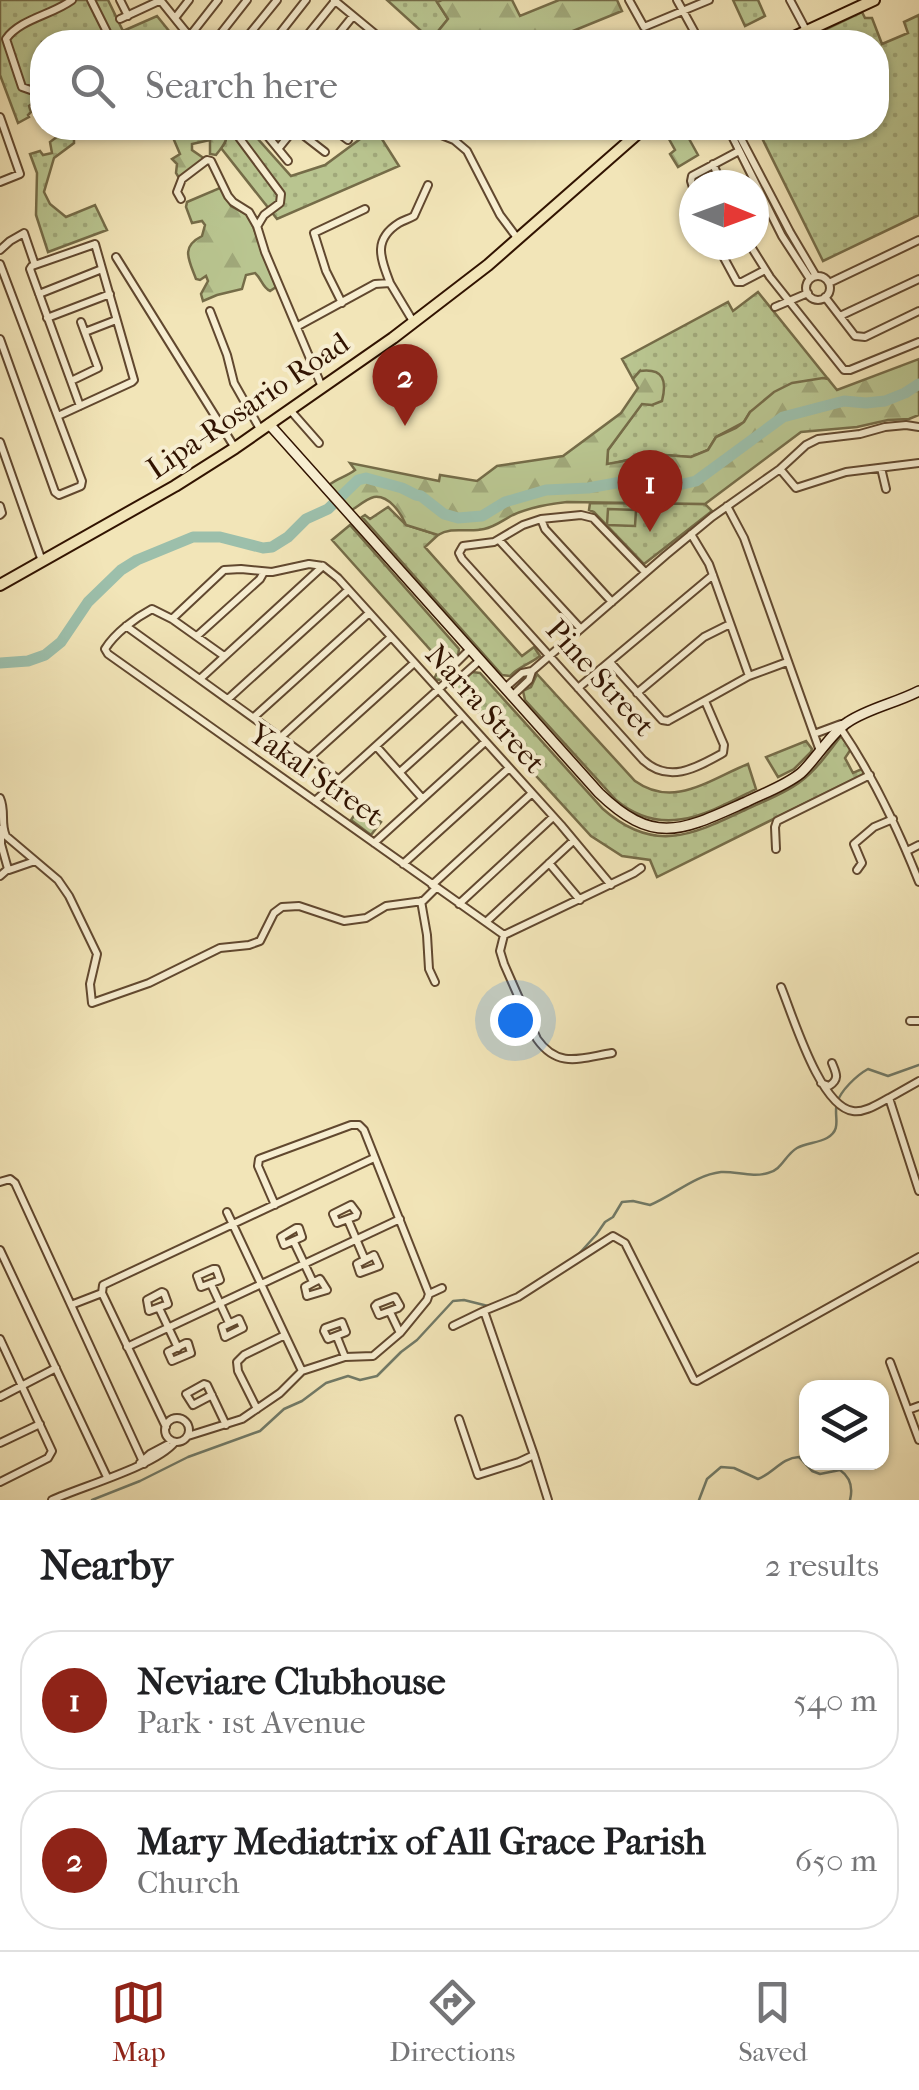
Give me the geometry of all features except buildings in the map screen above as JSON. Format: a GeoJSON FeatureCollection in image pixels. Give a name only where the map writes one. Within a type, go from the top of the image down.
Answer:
{"type":"FeatureCollection","features":[{"type":"Feature","properties":{"kind":"main road"},"geometry":{"type":"LineString","coordinates":[[808,30],[874,0]]}},
{"type":"Feature","properties":{"kind":"main road","name":"Lipa-Rosario Road"},"geometry":{"type":"LineString","coordinates":[[0,585],[175,486],[414,323],[518,239],[621,140]]}},
{"type":"Feature","properties":{"kind":"street"},"geometry":{"type":"LineString","coordinates":[[30,90],[22,87],[6,39],[13,30],[72,0]]}},
{"type":"Feature","properties":{"kind":"street"},"geometry":{"type":"LineString","coordinates":[[92,0],[106,30]]}},
{"type":"Feature","properties":{"kind":"street"},"geometry":{"type":"LineString","coordinates":[[120,0],[124,18],[161,0],[184,30]]}},
{"type":"Feature","properties":{"kind":"street"},"geometry":{"type":"LineString","coordinates":[[175,18],[189,0]]}},
{"type":"Feature","properties":{"kind":"street"},"geometry":{"type":"LineString","coordinates":[[198,30],[218,0]]}},
{"type":"Feature","properties":{"kind":"street"},"geometry":{"type":"LineString","coordinates":[[223,30],[246,0]]}},
{"type":"Feature","properties":{"kind":"street"},"geometry":{"type":"LineString","coordinates":[[252,30],[276,0]]}},
{"type":"Feature","properties":{"kind":"street"},"geometry":{"type":"LineString","coordinates":[[282,30],[306,0]]}},
{"type":"Feature","properties":{"kind":"street"},"geometry":{"type":"LineString","coordinates":[[629,0],[642,27],[709,0]]}},
{"type":"Feature","properties":{"kind":"street"},"geometry":{"type":"LineString","coordinates":[[677,0],[693,30]]}},
{"type":"Feature","properties":{"kind":"street"},"geometry":{"type":"LineString","coordinates":[[790,0],[805,30]]}},
{"type":"Feature","properties":{"kind":"street"},"geometry":{"type":"LineString","coordinates":[[312,30],[335,1],[369,30]]}},
{"type":"Feature","properties":{"kind":"street"},"geometry":{"type":"LineString","coordinates":[[342,30],[353,16]]}},
{"type":"Feature","properties":{"kind":"street"},"geometry":{"type":"LineString","coordinates":[[0,117],[20,174],[0,182]]}},
{"type":"Feature","properties":{"kind":"street"},"geometry":{"type":"LineString","coordinates":[[241,140],[281,194],[280,203],[257,226]]}},
{"type":"Feature","properties":{"kind":"street"},"geometry":{"type":"LineString","coordinates":[[271,140],[288,161]]}},
{"type":"Feature","properties":{"kind":"street"},"geometry":{"type":"LineString","coordinates":[[278,149],[285,140]]}},
{"type":"Feature","properties":{"kind":"street"},"geometry":{"type":"LineString","coordinates":[[310,140],[325,152]]}},
{"type":"Feature","properties":{"kind":"street"},"geometry":{"type":"LineString","coordinates":[[454,140],[467,151],[500,215],[518,239]]}},
{"type":"Feature","properties":{"kind":"street"},"geometry":{"type":"LineString","coordinates":[[737,140],[813,277]]}},
{"type":"Feature","properties":{"kind":"street"},"geometry":{"type":"LineString","coordinates":[[703,170],[742,149]]}},
{"type":"Feature","properties":{"kind":"street"},"geometry":{"type":"LineString","coordinates":[[182,200],[178,192],[180,182],[209,160],[228,196],[249,212],[257,226],[323,388]]}},
{"type":"Feature","properties":{"kind":"street"},"geometry":{"type":"LineString","coordinates":[[713,164],[716,170]]}},
{"type":"Feature","properties":{"kind":"street"},"geometry":{"type":"LineString","coordinates":[[414,323],[390,282],[380,255],[382,240],[398,224],[414,216],[428,185]]}},
{"type":"Feature","properties":{"kind":"street"},"geometry":{"type":"LineString","coordinates":[[342,303],[326,272],[314,233],[365,209]]}},
{"type":"Feature","properties":{"kind":"street"},"geometry":{"type":"LineString","coordinates":[[0,250],[24,233],[38,294],[80,406]]}},
{"type":"Feature","properties":{"kind":"street"},"geometry":{"type":"LineString","coordinates":[[829,284],[919,240]]}},
{"type":"Feature","properties":{"kind":"street"},"geometry":{"type":"LineString","coordinates":[[33,266],[96,244],[134,380],[58,416]]}},
{"type":"Feature","properties":{"kind":"street"},"geometry":{"type":"LineString","coordinates":[[116,257],[234,448]]}},
{"type":"Feature","properties":{"kind":"street"},"geometry":{"type":"LineString","coordinates":[[725,260],[736,282],[765,270]]}},
{"type":"Feature","properties":{"kind":"street"},"geometry":{"type":"LineString","coordinates":[[759,260],[846,370],[919,342]]}},
{"type":"Feature","properties":{"kind":"street"},"geometry":{"type":"LineString","coordinates":[[0,264],[82,483],[63,494],[55,492],[0,340]]}},
{"type":"Feature","properties":{"kind":"street"},"geometry":{"type":"LineString","coordinates":[[38,294],[102,269]]}},
{"type":"Feature","properties":{"kind":"street"},"geometry":{"type":"LineString","coordinates":[[813,277],[825,278],[829,284],[825,297],[816,299],[808,293],[806,287],[813,277]]}},
{"type":"Feature","properties":{"kind":"street"},"geometry":{"type":"LineString","coordinates":[[840,316],[919,279]]}},
{"type":"Feature","properties":{"kind":"street"},"geometry":{"type":"LineString","coordinates":[[298,326],[375,284],[390,282]]}},
{"type":"Feature","properties":{"kind":"street"},"geometry":{"type":"LineString","coordinates":[[775,307],[808,293]]}},
{"type":"Feature","properties":{"kind":"street"},"geometry":{"type":"LineString","coordinates":[[47,318],[110,294]]}},
{"type":"Feature","properties":{"kind":"street"},"geometry":{"type":"LineString","coordinates":[[825,297],[860,338],[919,311]]}},
{"type":"Feature","properties":{"kind":"street"},"geometry":{"type":"LineString","coordinates":[[210,311],[234,383],[265,427],[325,487],[614,807],[638,823],[672,829],[693,826],[777,788],[796,777],[842,726]]}},
{"type":"Feature","properties":{"kind":"street"},"geometry":{"type":"LineString","coordinates":[[85,332],[116,320]]}},
{"type":"Feature","properties":{"kind":"street"},"geometry":{"type":"LineString","coordinates":[[70,381],[98,368],[81,322]]}},
{"type":"Feature","properties":{"kind":"street"},"geometry":{"type":"LineString","coordinates":[[290,410],[319,443]]}},
{"type":"Feature","properties":{"kind":"street"},"geometry":{"type":"LineString","coordinates":[[508,692],[522,672],[532,671],[644,572],[806,445],[818,439],[896,426],[919,428]]}},
{"type":"Feature","properties":{"kind":"street"},"geometry":{"type":"LineString","coordinates":[[0,442],[42,562]]}},
{"type":"Feature","properties":{"kind":"street"},"geometry":{"type":"LineString","coordinates":[[780,468],[796,488],[839,474],[919,463]]}},
{"type":"Feature","properties":{"kind":"street"},"geometry":{"type":"LineString","coordinates":[[880,468],[886,489]]}},
{"type":"Feature","properties":{"kind":"street"},"geometry":{"type":"LineString","coordinates":[[0,506],[0,515]]}},
{"type":"Feature","properties":{"kind":"street"},"geometry":{"type":"LineString","coordinates":[[726,506],[744,538],[820,752]]}},
{"type":"Feature","properties":{"kind":"street"},"geometry":{"type":"LineString","coordinates":[[580,628],[499,540],[540,519],[588,515],[644,572]]}},
{"type":"Feature","properties":{"kind":"street"},"geometry":{"type":"LineString","coordinates":[[540,519],[549,534],[612,602]]}},
{"type":"Feature","properties":{"kind":"street"},"geometry":{"type":"LineString","coordinates":[[691,534],[713,575],[749,676]]}},
{"type":"Feature","properties":{"kind":"street","name":"Pine Street"},"geometry":{"type":"LineString","coordinates":[[499,540],[463,546],[462,559],[643,760],[659,772],[672,774],[721,754],[724,745],[705,701]]}},
{"type":"Feature","properties":{"kind":"street"},"geometry":{"type":"LineString","coordinates":[[172,619],[220,572],[232,568],[264,572],[324,566]]}},
{"type":"Feature","properties":{"kind":"street"},"geometry":{"type":"LineString","coordinates":[[200,678],[324,566]]}},
{"type":"Feature","properties":{"kind":"street","name":"Narra Street"},"geometry":{"type":"LineString","coordinates":[[324,566],[611,885]]}},
{"type":"Feature","properties":{"kind":"street"},"geometry":{"type":"LineString","coordinates":[[197,636],[264,572]]}},
{"type":"Feature","properties":{"kind":"street"},"geometry":{"type":"LineString","coordinates":[[578,688],[713,575]]}},
{"type":"Feature","properties":{"kind":"street"},"geometry":{"type":"LineString","coordinates":[[228,699],[347,590]]}},
{"type":"Feature","properties":{"kind":"street"},"geometry":{"type":"LineString","coordinates":[[224,656],[156,610],[150,609],[126,626],[338,779]]}},
{"type":"Feature","properties":{"kind":"street"},"geometry":{"type":"LineString","coordinates":[[254,717],[368,614]]}},
{"type":"Feature","properties":{"kind":"street"},"geometry":{"type":"LineString","coordinates":[[637,692],[693,652],[710,633],[730,624]]}},
{"type":"Feature","properties":{"kind":"street","name":"Yakal Street"},"geometry":{"type":"LineString","coordinates":[[126,626],[107,644],[108,654],[504,935]]}},
{"type":"Feature","properties":{"kind":"street"},"geometry":{"type":"LineString","coordinates":[[281,736],[390,638]]}},
{"type":"Feature","properties":{"kind":"street"},"geometry":{"type":"LineString","coordinates":[[452,677],[450,670],[470,650]]}},
{"type":"Feature","properties":{"kind":"street"},"geometry":{"type":"LineString","coordinates":[[461,659],[470,669]]}},
{"type":"Feature","properties":{"kind":"street"},"geometry":{"type":"LineString","coordinates":[[452,677],[458,679],[479,661]]}},
{"type":"Feature","properties":{"kind":"street"},"geometry":{"type":"LineString","coordinates":[[610,662],[669,726],[749,676],[787,664]]}},
{"type":"Feature","properties":{"kind":"street"},"geometry":{"type":"LineString","coordinates":[[309,758],[413,664]]}},
{"type":"Feature","properties":{"kind":"street"},"geometry":{"type":"LineString","coordinates":[[316,802],[452,677]]}},
{"type":"Feature","properties":{"kind":"street"},"geometry":{"type":"LineString","coordinates":[[814,734],[842,726],[919,691]]}},
{"type":"Feature","properties":{"kind":"street"},"geometry":{"type":"LineString","coordinates":[[400,772],[462,716]]}},
{"type":"Feature","properties":{"kind":"street"},"geometry":{"type":"LineString","coordinates":[[842,726],[892,819],[919,882]]}},
{"type":"Feature","properties":{"kind":"street"},"geometry":{"type":"LineString","coordinates":[[374,843],[485,742]]}},
{"type":"Feature","properties":{"kind":"street"},"geometry":{"type":"LineString","coordinates":[[376,746],[422,798]]}},
{"type":"Feature","properties":{"kind":"street"},"geometry":{"type":"LineString","coordinates":[[403,864],[508,769]]}},
{"type":"Feature","properties":{"kind":"street"},"geometry":{"type":"LineString","coordinates":[[776,849],[777,822],[870,776]]}},
{"type":"Feature","properties":{"kind":"street"},"geometry":{"type":"LineString","coordinates":[[1,828],[58,880],[69,896],[97,960],[90,984],[92,1003],[149,983],[220,948],[260,942],[274,913],[282,907],[299,906],[344,921],[366,918],[386,906],[420,902],[532,794]]}},
{"type":"Feature","properties":{"kind":"street"},"geometry":{"type":"LineString","coordinates":[[0,798],[1,844],[8,865],[4,873]]}},
{"type":"Feature","properties":{"kind":"street"},"geometry":{"type":"LineString","coordinates":[[459,904],[553,818]]}},
{"type":"Feature","properties":{"kind":"street"},"geometry":{"type":"LineString","coordinates":[[857,870],[862,863],[854,844],[892,819]]}},
{"type":"Feature","properties":{"kind":"street"},"geometry":{"type":"LineString","coordinates":[[486,922],[573,841]]}},
{"type":"Feature","properties":{"kind":"street"},"geometry":{"type":"LineString","coordinates":[[907,851],[919,845]]}},
{"type":"Feature","properties":{"kind":"street"},"geometry":{"type":"LineString","coordinates":[[4,873],[36,861]]}},
{"type":"Feature","properties":{"kind":"street"},"geometry":{"type":"LineString","coordinates":[[549,863],[580,900]]}},
{"type":"Feature","properties":{"kind":"street"},"geometry":{"type":"LineString","coordinates":[[612,1053],[565,1060],[544,1050],[500,947],[504,935],[641,868]]}},
{"type":"Feature","properties":{"kind":"street"},"geometry":{"type":"LineString","coordinates":[[420,902],[429,969],[436,982]]}},
{"type":"Feature","properties":{"kind":"street"},"geometry":{"type":"LineString","coordinates":[[781,987],[820,1083],[840,1107],[859,1112],[919,1081]]}},
{"type":"Feature","properties":{"kind":"street"},"geometry":{"type":"LineString","coordinates":[[820,1083],[829,1086],[836,1080],[838,1075],[832,1062]]}},
{"type":"Feature","properties":{"kind":"street"},"geometry":{"type":"LineString","coordinates":[[889,1098],[919,1190]]}},
{"type":"Feature","properties":{"kind":"street"},"geometry":{"type":"LineString","coordinates":[[275,1205],[258,1166],[259,1159],[359,1124],[429,1294]]}},
{"type":"Feature","properties":{"kind":"street"},"geometry":{"type":"LineString","coordinates":[[173,1441],[166,1435],[166,1427],[102,1293],[106,1282],[374,1158]]}},
{"type":"Feature","properties":{"kind":"street"},"geometry":{"type":"LineString","coordinates":[[0,1182],[10,1179],[14,1183],[142,1463]]}},
{"type":"Feature","properties":{"kind":"street"},"geometry":{"type":"LineString","coordinates":[[228,1212],[302,1372]]}},
{"type":"Feature","properties":{"kind":"street"},"geometry":{"type":"LineString","coordinates":[[127,1348],[400,1219]]}},
{"type":"Feature","properties":{"kind":"street"},"geometry":{"type":"LineString","coordinates":[[348,1220],[365,1260]]}},
{"type":"Feature","properties":{"kind":"street"},"geometry":{"type":"LineString","coordinates":[[453,1326],[518,1297],[614,1236],[625,1243],[697,1381],[918,1258],[919,1267]]}},
{"type":"Feature","properties":{"kind":"street"},"geometry":{"type":"LineString","coordinates":[[294,1242],[313,1282]]}},
{"type":"Feature","properties":{"kind":"street"},"geometry":{"type":"LineString","coordinates":[[0,1250],[4,1268],[107,1477]]}},
{"type":"Feature","properties":{"kind":"street"},"geometry":{"type":"LineString","coordinates":[[211,1284],[229,1323]]}},
{"type":"Feature","properties":{"kind":"street"},"geometry":{"type":"LineString","coordinates":[[52,1500],[142,1463],[173,1441],[226,1426],[257,1410],[302,1372],[345,1357],[372,1356],[400,1333],[429,1294],[442,1288]]}},
{"type":"Feature","properties":{"kind":"street"},"geometry":{"type":"LineString","coordinates":[[71,1305],[102,1293]]}},
{"type":"Feature","properties":{"kind":"street"},"geometry":{"type":"LineString","coordinates":[[160,1308],[178,1348]]}},
{"type":"Feature","properties":{"kind":"street"},"geometry":{"type":"LineString","coordinates":[[484,1310],[548,1500]]}},
{"type":"Feature","properties":{"kind":"street"},"geometry":{"type":"LineString","coordinates":[[390,1312],[400,1333]]}},
{"type":"Feature","properties":{"kind":"street"},"geometry":{"type":"LineString","coordinates":[[257,1410],[237,1362],[285,1335]]}},
{"type":"Feature","properties":{"kind":"street"},"geometry":{"type":"LineString","coordinates":[[337,1337],[345,1357]]}},
{"type":"Feature","properties":{"kind":"street"},"geometry":{"type":"LineString","coordinates":[[0,1339],[2,1352],[51,1446],[50,1456],[0,1482]]}},
{"type":"Feature","properties":{"kind":"street"},"geometry":{"type":"LineString","coordinates":[[890,1362],[919,1440]]}},
{"type":"Feature","properties":{"kind":"street"},"geometry":{"type":"LineString","coordinates":[[0,1396],[56,1368]]}},
{"type":"Feature","properties":{"kind":"street"},"geometry":{"type":"LineString","coordinates":[[212,1395],[226,1426]]}},
{"type":"Feature","properties":{"kind":"street"},"geometry":{"type":"LineString","coordinates":[[908,1410],[919,1406]]}},
{"type":"Feature","properties":{"kind":"street"},"geometry":{"type":"LineString","coordinates":[[166,1427],[170,1420],[182,1419],[189,1428],[188,1436]]}},
{"type":"Feature","properties":{"kind":"street"},"geometry":{"type":"LineString","coordinates":[[459,1419],[478,1474],[534,1455]]}},
{"type":"Feature","properties":{"kind":"street"},"geometry":{"type":"LineString","coordinates":[[0,1443],[40,1424]]}},
{"type":"Feature","properties":{"kind":"green space"},"geometry":{"type":"Polygon","coordinates":[[[0,0],[108,0],[123,30],[30,30],[30,113],[18,123],[0,75],[0,0]]]}},
{"type":"Feature","properties":{"kind":"green space"},"geometry":{"type":"Polygon","coordinates":[[[387,0],[436,0],[448,19],[439,30],[420,30],[387,0]]]}},
{"type":"Feature","properties":{"kind":"green space"},"geometry":{"type":"Polygon","coordinates":[[[512,0],[520,16],[559,0],[617,0],[622,11],[575,30],[439,30],[448,19],[437,2],[512,0]]]}},
{"type":"Feature","properties":{"kind":"green space"},"geometry":{"type":"Polygon","coordinates":[[[733,0],[758,0],[765,16],[745,26],[733,0]]]}},
{"type":"Feature","properties":{"kind":"green space"},"geometry":{"type":"Polygon","coordinates":[[[862,12],[865,18],[872,18],[877,30],[824,30],[862,12]]]}},
{"type":"Feature","properties":{"kind":"green space"},"geometry":{"type":"Polygon","coordinates":[[[919,15],[919,215],[823,261],[763,140],[889,140],[889,41],[908,33],[904,22],[919,15]]]}},
{"type":"Feature","properties":{"kind":"green space"},"geometry":{"type":"Polygon","coordinates":[[[157,16],[168,30],[125,30],[157,16]]]}},
{"type":"Feature","properties":{"kind":"green space"},"geometry":{"type":"Polygon","coordinates":[[[74,140],[54,158],[44,192],[50,204],[66,217],[95,205],[107,230],[48,252],[36,215],[37,173],[30,154],[52,153],[50,142],[74,140]]]}},
{"type":"Feature","properties":{"kind":"green space"},"geometry":{"type":"Polygon","coordinates":[[[174,140],[210,140],[192,144],[192,150],[205,159],[179,178],[172,159],[180,154],[174,140]]]}},
{"type":"Feature","properties":{"kind":"green space"},"geometry":{"type":"Polygon","coordinates":[[[210,140],[225,140],[216,155],[210,154],[210,140]]]}},
{"type":"Feature","properties":{"kind":"green space"},"geometry":{"type":"Polygon","coordinates":[[[259,140],[291,176],[325,165],[359,140],[383,140],[399,166],[277,219],[221,148],[225,143],[259,140]]]}},
{"type":"Feature","properties":{"kind":"green space"},"geometry":{"type":"Polygon","coordinates":[[[670,140],[690,140],[698,155],[678,167],[670,154],[675,150],[670,140]]]}},
{"type":"Feature","properties":{"kind":"green space"},"geometry":{"type":"Polygon","coordinates":[[[222,187],[231,206],[251,221],[276,287],[267,289],[255,273],[246,275],[242,289],[203,301],[201,294],[208,281],[206,276],[196,279],[188,254],[205,225],[202,221],[192,223],[186,207],[187,202],[222,187]]]}},
{"type":"Feature","properties":{"kind":"green space"},"geometry":{"type":"Polygon","coordinates":[[[758,292],[828,379],[808,381],[750,412],[744,422],[716,437],[708,450],[691,457],[651,454],[607,465],[608,450],[642,403],[652,405],[640,371],[633,379],[622,359],[728,302],[733,311],[758,292]]]}},
{"type":"Feature","properties":{"kind":"green space"},"geometry":{"type":"Polygon","coordinates":[[[919,359],[919,415],[857,427],[801,432],[705,504],[567,502],[526,510],[488,528],[438,535],[406,525],[394,506],[379,497],[352,510],[329,485],[355,470],[350,463],[439,481],[440,475],[477,481],[497,466],[563,456],[621,413],[638,388],[633,379],[640,371],[662,377],[662,401],[642,404],[608,450],[607,464],[651,454],[691,457],[708,450],[716,437],[736,428],[774,392],[792,383],[823,378],[837,390],[919,359]]]}},
{"type":"Feature","properties":{"kind":"green space"},"geometry":{"type":"Polygon","coordinates":[[[590,503],[705,504],[712,511],[644,564],[589,510],[590,503]]]}},
{"type":"Feature","properties":{"kind":"green space"},"geometry":{"type":"Polygon","coordinates":[[[388,507],[406,525],[438,535],[425,547],[522,656],[534,647],[540,656],[510,676],[502,675],[362,517],[370,519],[388,507]]]}},
{"type":"Feature","properties":{"kind":"green space"},"geometry":{"type":"Polygon","coordinates":[[[608,509],[636,510],[635,526],[607,525],[608,509]]]}},
{"type":"Feature","properties":{"kind":"green space"},"geometry":{"type":"Polygon","coordinates":[[[350,525],[459,649],[439,680],[434,679],[442,663],[332,540],[350,525]]]}},
{"type":"Feature","properties":{"kind":"green space"},"geometry":{"type":"Polygon","coordinates":[[[472,672],[480,673],[603,809],[639,832],[656,836],[690,833],[774,797],[806,777],[841,736],[851,749],[845,758],[853,773],[862,769],[866,773],[657,877],[650,860],[622,856],[591,836],[452,684],[462,682],[472,672]]]}},
{"type":"Feature","properties":{"kind":"green space"},"geometry":{"type":"Polygon","coordinates":[[[537,674],[635,781],[649,789],[692,789],[748,764],[756,789],[686,818],[651,819],[634,812],[616,800],[525,700],[523,691],[531,687],[537,674]]]}},
{"type":"Feature","properties":{"kind":"green space"},"geometry":{"type":"Polygon","coordinates":[[[806,741],[811,752],[794,769],[778,777],[766,757],[806,741]]]}},
{"type":"Feature","properties":{"kind":"green space"},"geometry":{"type":"Polygon","coordinates":[[[360,807],[381,822],[371,835],[351,820],[360,807]]]}},
{"type":"Feature","properties":{"kind":"waterway"},"geometry":{"type":"LineString","coordinates":[[0,663],[45,655],[61,642],[88,602],[137,560],[193,537],[220,537],[272,547],[306,519],[328,509],[358,480],[366,478],[402,488],[421,496],[444,514],[458,518],[482,516],[505,502],[546,490],[588,488],[638,479],[683,484],[696,481],[783,417],[844,401],[885,401],[919,384]]}},
{"type":"Feature","properties":{"kind":"waterway"},"geometry":{"type":"LineString","coordinates":[[577,1256],[622,1202],[650,1205],[711,1174],[756,1175],[773,1171],[797,1148],[832,1134],[839,1098],[868,1069],[888,1076],[919,1065]]}},
{"type":"Feature","properties":{"kind":"waterway"},"geometry":{"type":"LineString","coordinates":[[92,1500],[188,1457],[260,1431],[284,1409],[326,1383],[348,1376],[360,1380],[377,1376],[453,1301],[488,1306]]}},
{"type":"Feature","properties":{"kind":"waterway"},"geometry":{"type":"LineString","coordinates":[[699,1500],[707,1479],[721,1467],[734,1468],[758,1479],[787,1460],[799,1457],[820,1474],[840,1470],[850,1483],[850,1500]]}},
{"type":"Feature","properties":{"kind":"place","name":"Mary Mediatrix of All Grace Parish"},"geometry":{"type":"Point","coordinates":[405,426]}},
{"type":"Feature","properties":{"kind":"place","name":"Neviare Clubhouse"},"geometry":{"type":"Point","coordinates":[650,532]}}]}
